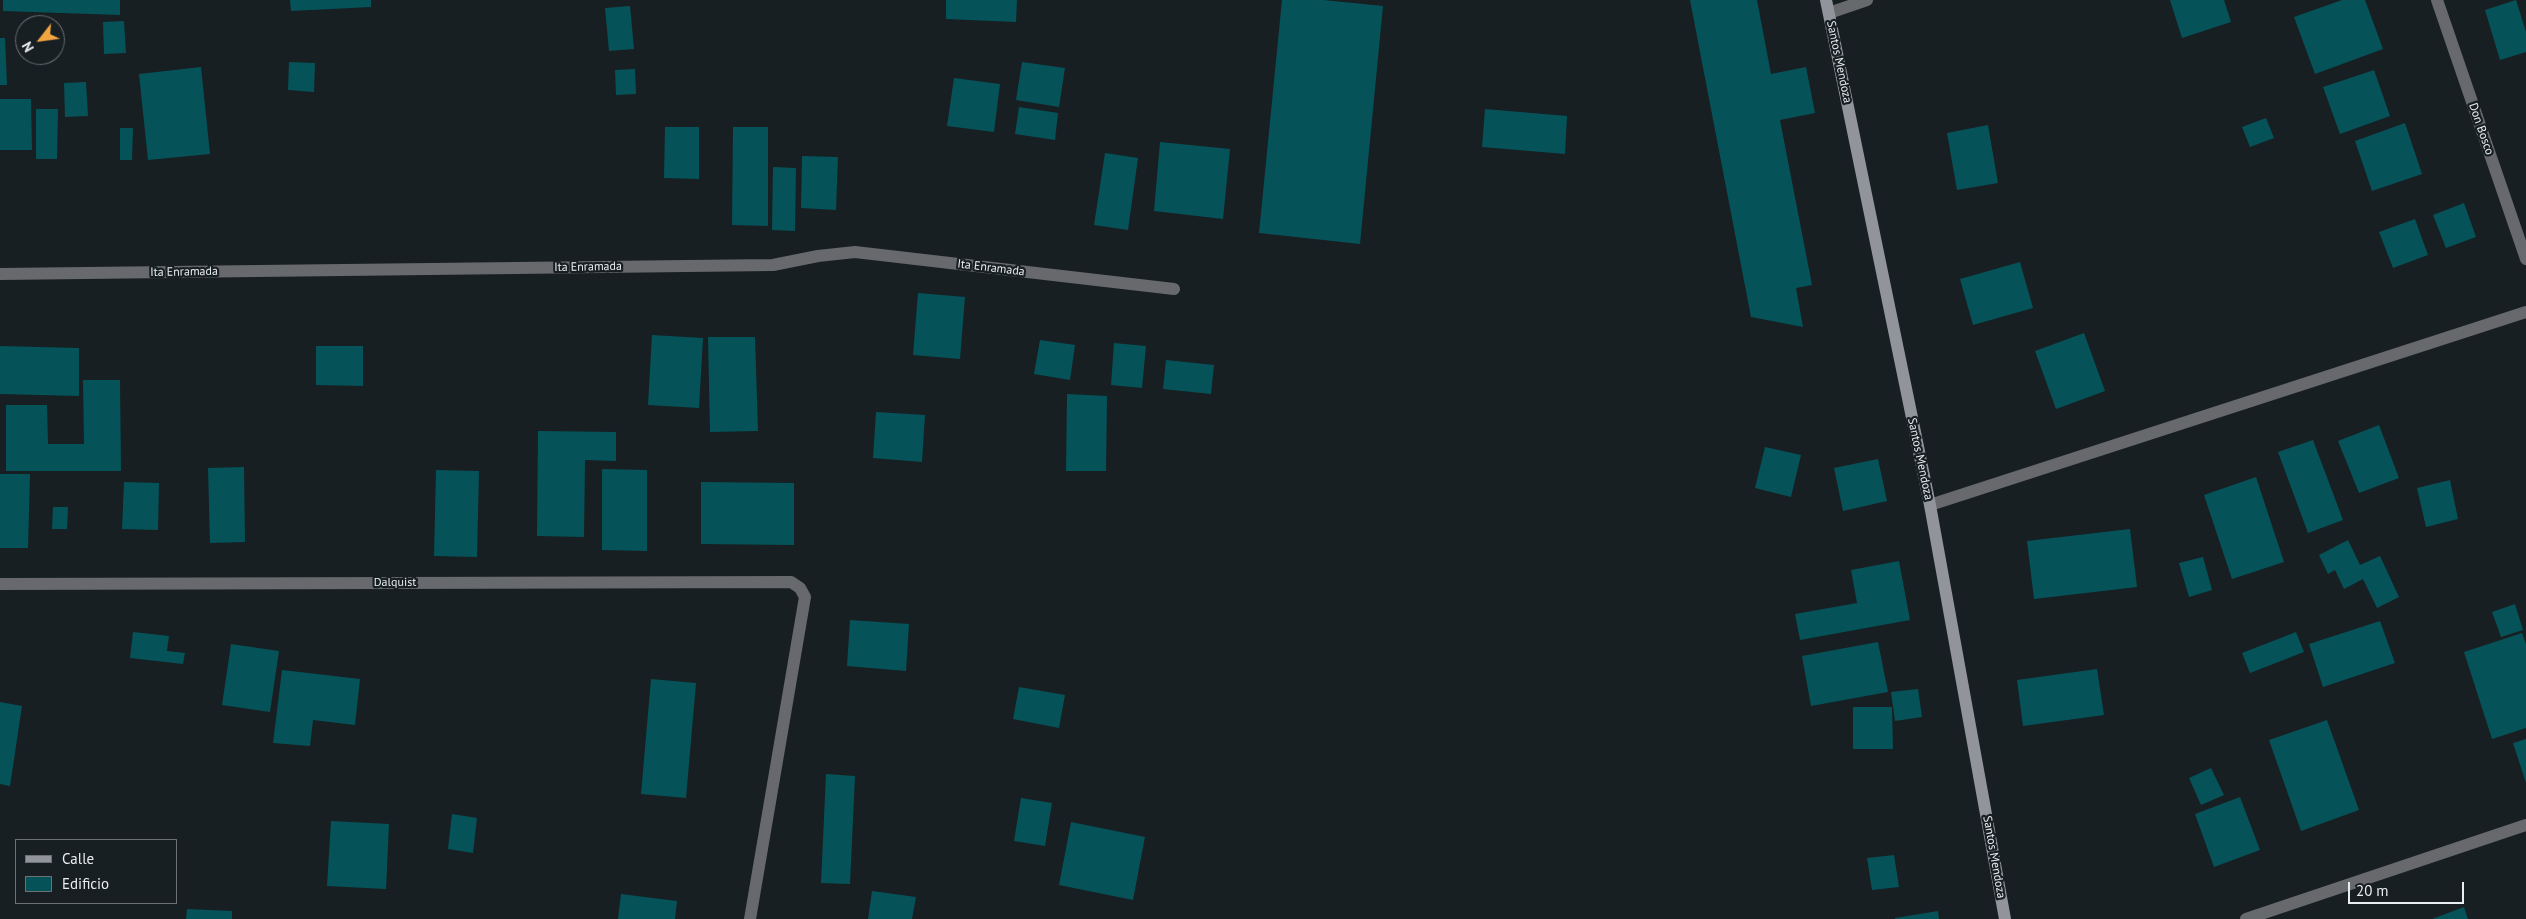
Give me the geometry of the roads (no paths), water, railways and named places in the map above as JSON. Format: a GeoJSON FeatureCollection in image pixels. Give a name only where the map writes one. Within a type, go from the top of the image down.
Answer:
{"type":"FeatureCollection","features":[{"type":"Feature","properties":{"kind":"street","name":"Santos Mendoza"},"geometry":{"type":"LineString","coordinates":[[1826,0],[1930,505],[2005,919]]}},
{"type":"Feature","properties":{"kind":"street"},"geometry":{"type":"LineString","coordinates":[[1829,13],[1867,0]]}},
{"type":"Feature","properties":{"kind":"street","name":"Don Bosco"},"geometry":{"type":"LineString","coordinates":[[2437,0],[2526,259]]}},
{"type":"Feature","properties":{"kind":"street","name":"Ita Enramada"},"geometry":{"type":"LineString","coordinates":[[0,274],[773,265],[818,256],[855,252],[1174,289]]}},
{"type":"Feature","properties":{"kind":"street"},"geometry":{"type":"LineString","coordinates":[[1930,505],[2526,312]]}},
{"type":"Feature","properties":{"kind":"street","name":"Dalquist"},"geometry":{"type":"LineString","coordinates":[[0,584],[791,582],[800,588],[806,598],[750,919]]}},
{"type":"Feature","properties":{"kind":"street"},"geometry":{"type":"LineString","coordinates":[[2246,919],[2526,825]]}}]}
